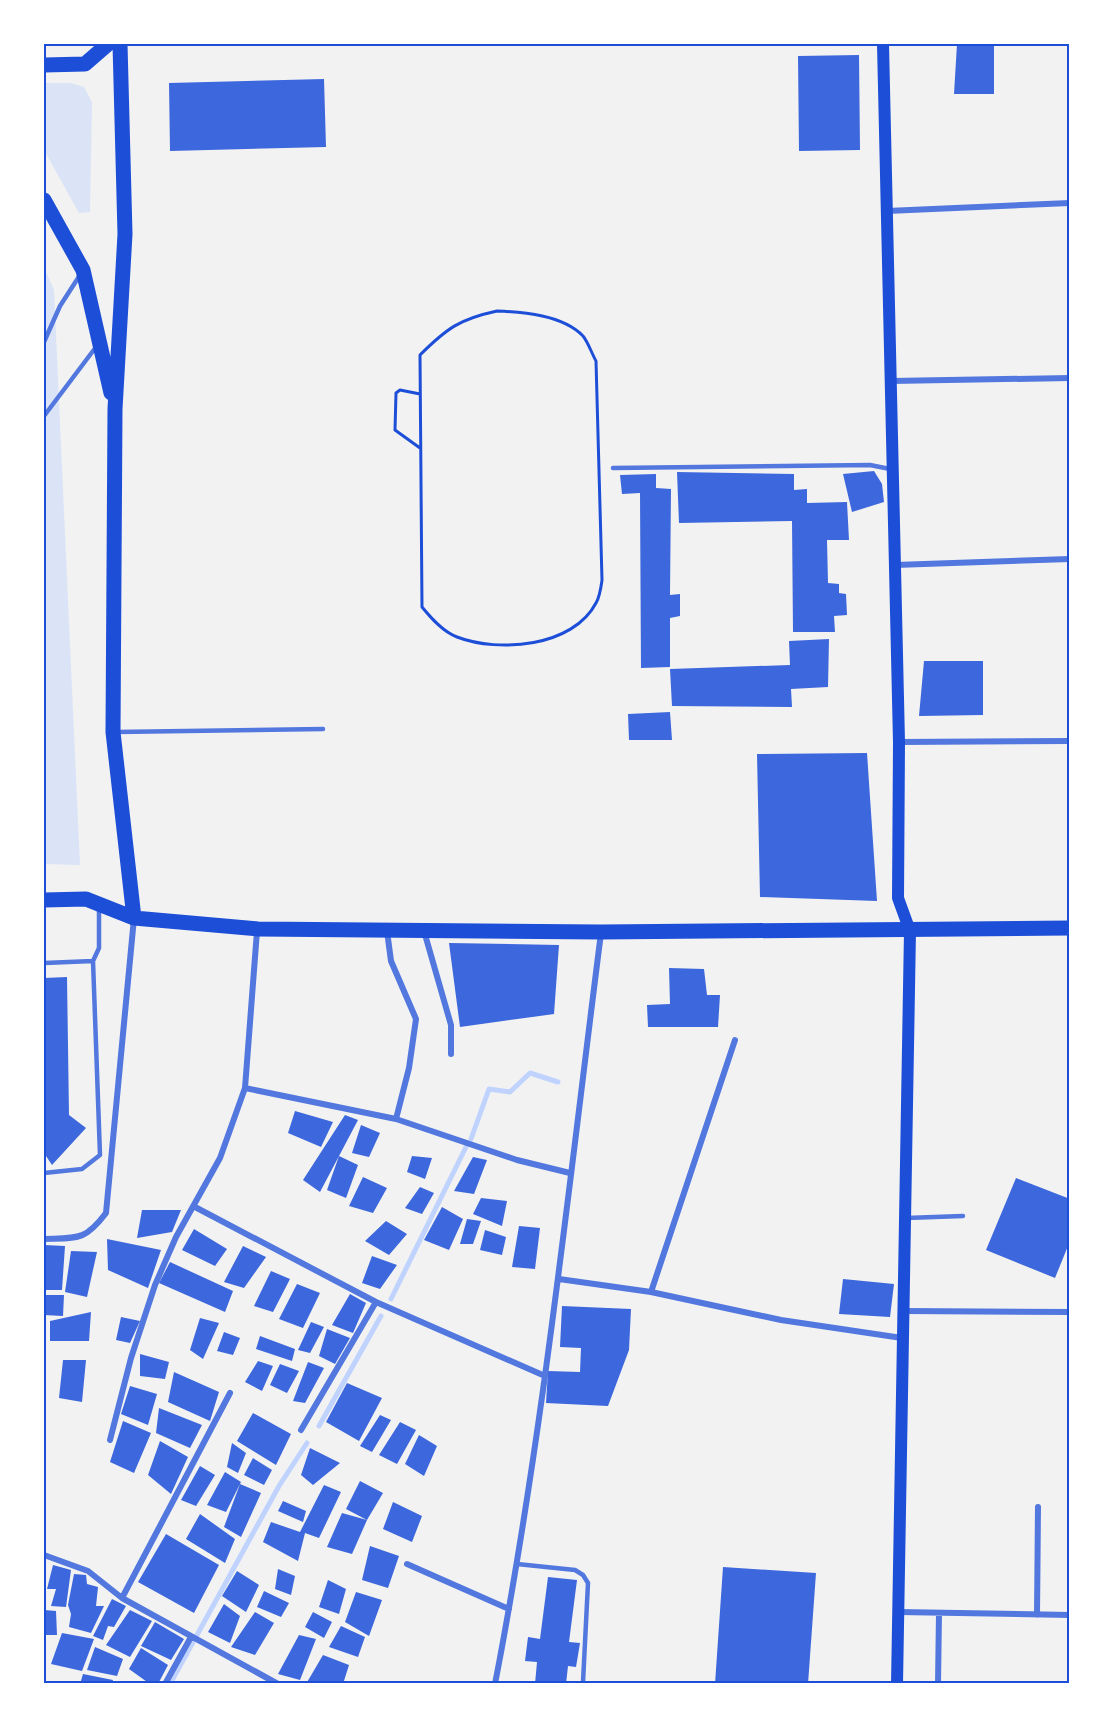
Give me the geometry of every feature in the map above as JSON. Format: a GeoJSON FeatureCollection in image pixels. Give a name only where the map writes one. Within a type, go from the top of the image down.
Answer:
{"type":"FeatureCollection","features":[{"type":"Feature","properties":{"kind":"main road"},"geometry":{"type":"LineString","coordinates":[[44,64],[85,64],[108,44]]}},
{"type":"Feature","properties":{"kind":"main road"},"geometry":{"type":"LineString","coordinates":[[120,44],[125,234],[115,409],[113,732],[134,918]]}},
{"type":"Feature","properties":{"kind":"main road"},"geometry":{"type":"LineString","coordinates":[[883,44],[895,565],[898,898],[910,930],[897,1683]]}},
{"type":"Feature","properties":{"kind":"main road"},"geometry":{"type":"LineString","coordinates":[[44,200],[83,270],[115,409]]}},
{"type":"Feature","properties":{"kind":"main road"},"geometry":{"type":"LineString","coordinates":[[44,900],[86,899],[134,918],[258,929],[602,932],[1070,928]]}},
{"type":"Feature","properties":{"kind":"street"},"geometry":{"type":"LineString","coordinates":[[887,211],[1070,203]]}},
{"type":"Feature","properties":{"kind":"street"},"geometry":{"type":"LineString","coordinates":[[891,381],[1070,378]]}},
{"type":"Feature","properties":{"kind":"street"},"geometry":{"type":"LineString","coordinates":[[895,565],[1070,559]]}},
{"type":"Feature","properties":{"kind":"street"},"geometry":{"type":"LineString","coordinates":[[898,742],[1070,741]]}},
{"type":"Feature","properties":{"kind":"street"},"geometry":{"type":"LineString","coordinates":[[44,1239],[75,1238],[92,1231],[106,1213],[134,918]]}},
{"type":"Feature","properties":{"kind":"street"},"geometry":{"type":"LineString","coordinates":[[110,1440],[131,1358],[155,1285],[176,1238],[220,1158],[245,1088],[258,929]]}},
{"type":"Feature","properties":{"kind":"street"},"geometry":{"type":"LineString","coordinates":[[387,930],[391,961],[416,1019],[409,1068],[396,1119]]}},
{"type":"Feature","properties":{"kind":"street"},"geometry":{"type":"LineString","coordinates":[[424,931],[451,1025],[451,1054]]}},
{"type":"Feature","properties":{"kind":"street"},"geometry":{"type":"LineString","coordinates":[[495,1683],[517,1564],[559,1279],[570,1173],[602,932]]}},
{"type":"Feature","properties":{"kind":"street"},"geometry":{"type":"LineString","coordinates":[[651,1293],[735,1040]]}},
{"type":"Feature","properties":{"kind":"street"},"geometry":{"type":"LineString","coordinates":[[245,1088],[396,1119],[517,1160],[570,1173]]}},
{"type":"Feature","properties":{"kind":"street"},"geometry":{"type":"LineString","coordinates":[[195,1207],[376,1302],[545,1376]]}},
{"type":"Feature","properties":{"kind":"street"},"geometry":{"type":"LineString","coordinates":[[559,1279],[651,1293],[781,1320],[902,1338]]}},
{"type":"Feature","properties":{"kind":"street"},"geometry":{"type":"LineString","coordinates":[[301,1430],[376,1302]]}},
{"type":"Feature","properties":{"kind":"street"},"geometry":{"type":"LineString","coordinates":[[903,1311],[1070,1312]]}},
{"type":"Feature","properties":{"kind":"street"},"geometry":{"type":"LineString","coordinates":[[122,1598],[179,1494],[230,1393]]}},
{"type":"Feature","properties":{"kind":"street"},"geometry":{"type":"LineString","coordinates":[[1037,1615],[1038,1507]]}},
{"type":"Feature","properties":{"kind":"street"},"geometry":{"type":"LineString","coordinates":[[44,1555],[88,1571],[122,1598],[204,1645],[278,1683]]}},
{"type":"Feature","properties":{"kind":"street"},"geometry":{"type":"LineString","coordinates":[[407,1564],[509,1609]]}},
{"type":"Feature","properties":{"kind":"street"},"geometry":{"type":"LineString","coordinates":[[898,1612],[1070,1615]]}},
{"type":"Feature","properties":{"kind":"street"},"geometry":{"type":"LineString","coordinates":[[939,1613],[939,1683]]}},
{"type":"Feature","properties":{"kind":"street"},"geometry":{"type":"LineString","coordinates":[[165,1683],[192,1637]]}},
{"type":"Feature","properties":{"kind":"lane"},"geometry":{"type":"LineString","coordinates":[[44,342],[60,306],[83,270]]}},
{"type":"Feature","properties":{"kind":"lane"},"geometry":{"type":"LineString","coordinates":[[44,416],[99,343]]}},
{"type":"Feature","properties":{"kind":"lane"},"geometry":{"type":"LineString","coordinates":[[613,468],[870,465],[893,470]]}},
{"type":"Feature","properties":{"kind":"lane"},"geometry":{"type":"LineString","coordinates":[[113,732],[323,729]]}},
{"type":"Feature","properties":{"kind":"lane"},"geometry":{"type":"LineString","coordinates":[[44,1173],[82,1169],[100,1155],[93,961],[99,948],[99,904]]}},
{"type":"Feature","properties":{"kind":"lane"},"geometry":{"type":"LineString","coordinates":[[44,963],[93,961]]}},
{"type":"Feature","properties":{"kind":"lane"},"geometry":{"type":"LineString","coordinates":[[906,1218],[963,1216]]}},
{"type":"Feature","properties":{"kind":"lane"},"geometry":{"type":"LineString","coordinates":[[517,1564],[575,1570],[583,1575],[588,1583],[583,1682]]}},
{"type":"Feature","properties":{"kind":"path"},"geometry":{"type":"LineString","coordinates":[[497,311],[519,312],[565,324],[583,336],[596,361],[602,580],[597,603],[582,620],[564,634],[532,644],[497,645],[456,637],[434,620],[422,607],[420,394],[420,355],[446,329],[477,315],[497,311]]}},
{"type":"Feature","properties":{"kind":"path"},"geometry":{"type":"LineString","coordinates":[[420,394],[400,390],[394,399],[395,430],[420,448]]}},
{"type":"Feature","properties":{"kind":"shaded area"},"geometry":{"type":"Polygon","coordinates":[[[44,83],[71,83],[84,87],[92,102],[90,212],[79,213],[44,150],[44,83]]]}},
{"type":"Feature","properties":{"kind":"shaded area"},"geometry":{"type":"Polygon","coordinates":[[[44,267],[54,290],[80,865],[44,864],[44,267]]]}},
{"type":"Feature","properties":{"kind":"building"},"geometry":{"type":"Polygon","coordinates":[[[957,44],[994,44],[994,94],[954,94],[957,44]]]}},
{"type":"Feature","properties":{"kind":"building"},"geometry":{"type":"Polygon","coordinates":[[[859,55],[860,150],[799,151],[798,56],[859,55]]]}},
{"type":"Feature","properties":{"kind":"building"},"geometry":{"type":"Polygon","coordinates":[[[324,79],[326,147],[170,151],[169,83],[324,79]]]}},
{"type":"Feature","properties":{"kind":"building"},"geometry":{"type":"Polygon","coordinates":[[[874,471],[882,484],[884,502],[852,512],[843,474],[874,471]]]}},
{"type":"Feature","properties":{"kind":"building"},"geometry":{"type":"Polygon","coordinates":[[[677,472],[794,474],[794,490],[807,489],[807,503],[847,502],[849,540],[827,540],[828,583],[839,584],[839,593],[846,594],[847,615],[834,616],[835,632],[793,632],[792,521],[679,523],[677,472]]]}},
{"type":"Feature","properties":{"kind":"building"},"geometry":{"type":"Polygon","coordinates":[[[656,474],[656,488],[671,489],[670,595],[680,594],[680,616],[670,618],[670,667],[641,668],[640,493],[622,494],[620,475],[656,474]]]}},
{"type":"Feature","properties":{"kind":"building"},"geometry":{"type":"Polygon","coordinates":[[[829,639],[828,687],[791,689],[792,707],[672,706],[670,669],[790,665],[789,641],[829,639]]]}},
{"type":"Feature","properties":{"kind":"building"},"geometry":{"type":"Polygon","coordinates":[[[924,661],[983,661],[983,715],[919,716],[924,661]]]}},
{"type":"Feature","properties":{"kind":"building"},"geometry":{"type":"Polygon","coordinates":[[[670,712],[672,740],[629,740],[628,714],[670,712]]]}},
{"type":"Feature","properties":{"kind":"building"},"geometry":{"type":"Polygon","coordinates":[[[867,753],[877,901],[760,897],[757,754],[867,753]]]}},
{"type":"Feature","properties":{"kind":"building"},"geometry":{"type":"Polygon","coordinates":[[[449,943],[559,945],[554,1014],[460,1027],[449,943]]]}},
{"type":"Feature","properties":{"kind":"building"},"geometry":{"type":"Polygon","coordinates":[[[669,968],[704,969],[707,995],[720,995],[718,1027],[648,1027],[647,1005],[670,1004],[669,968]]]}},
{"type":"Feature","properties":{"kind":"building"},"geometry":{"type":"Polygon","coordinates":[[[67,977],[69,1115],[86,1128],[52,1165],[44,1153],[44,978],[67,977]]]}},
{"type":"Feature","properties":{"kind":"building"},"geometry":{"type":"Polygon","coordinates":[[[295,1111],[333,1122],[321,1147],[288,1133],[295,1111]]]}},
{"type":"Feature","properties":{"kind":"building"},"geometry":{"type":"Polygon","coordinates":[[[345,1115],[358,1120],[320,1192],[303,1180],[345,1115]]]}},
{"type":"Feature","properties":{"kind":"building"},"geometry":{"type":"Polygon","coordinates":[[[361,1125],[380,1133],[369,1157],[352,1153],[361,1125]]]}},
{"type":"Feature","properties":{"kind":"building"},"geometry":{"type":"Polygon","coordinates":[[[339,1156],[358,1165],[346,1198],[327,1190],[339,1156]]]}},
{"type":"Feature","properties":{"kind":"building"},"geometry":{"type":"Polygon","coordinates":[[[412,1156],[432,1158],[425,1179],[407,1172],[412,1156]]]}},
{"type":"Feature","properties":{"kind":"building"},"geometry":{"type":"Polygon","coordinates":[[[473,1157],[487,1160],[474,1194],[454,1191],[473,1157]]]}},
{"type":"Feature","properties":{"kind":"building"},"geometry":{"type":"Polygon","coordinates":[[[363,1177],[387,1188],[373,1213],[349,1206],[363,1177]]]}},
{"type":"Feature","properties":{"kind":"building"},"geometry":{"type":"Polygon","coordinates":[[[1016,1178],[1070,1199],[1070,1241],[1055,1278],[986,1250],[1016,1178]]]}},
{"type":"Feature","properties":{"kind":"building"},"geometry":{"type":"Polygon","coordinates":[[[420,1187],[434,1193],[422,1214],[405,1208],[420,1187]]]}},
{"type":"Feature","properties":{"kind":"building"},"geometry":{"type":"Polygon","coordinates":[[[481,1198],[507,1201],[502,1226],[473,1214],[481,1198]]]}},
{"type":"Feature","properties":{"kind":"building"},"geometry":{"type":"Polygon","coordinates":[[[442,1207],[463,1219],[449,1250],[424,1240],[442,1207]]]}},
{"type":"Feature","properties":{"kind":"building"},"geometry":{"type":"Polygon","coordinates":[[[142,1210],[181,1210],[172,1232],[137,1238],[142,1210]]]}},
{"type":"Feature","properties":{"kind":"building"},"geometry":{"type":"Polygon","coordinates":[[[467,1219],[481,1221],[473,1244],[460,1244],[467,1219]]]}},
{"type":"Feature","properties":{"kind":"building"},"geometry":{"type":"Polygon","coordinates":[[[386,1221],[407,1234],[389,1255],[365,1241],[386,1221]]]}},
{"type":"Feature","properties":{"kind":"building"},"geometry":{"type":"Polygon","coordinates":[[[519,1226],[540,1228],[535,1269],[512,1267],[519,1226]]]}},
{"type":"Feature","properties":{"kind":"building"},"geometry":{"type":"Polygon","coordinates":[[[194,1229],[227,1249],[215,1266],[182,1250],[194,1229]]]}},
{"type":"Feature","properties":{"kind":"building"},"geometry":{"type":"Polygon","coordinates":[[[485,1230],[506,1237],[502,1255],[480,1250],[485,1230]]]}},
{"type":"Feature","properties":{"kind":"building"},"geometry":{"type":"Polygon","coordinates":[[[107,1239],[161,1250],[148,1288],[108,1270],[107,1239]]]}},
{"type":"Feature","properties":{"kind":"building"},"geometry":{"type":"Polygon","coordinates":[[[44,1245],[65,1246],[62,1290],[44,1290],[44,1245]]]}},
{"type":"Feature","properties":{"kind":"building"},"geometry":{"type":"Polygon","coordinates":[[[243,1246],[266,1257],[244,1288],[224,1282],[243,1246]]]}},
{"type":"Feature","properties":{"kind":"building"},"geometry":{"type":"Polygon","coordinates":[[[71,1251],[97,1252],[87,1297],[65,1292],[71,1251]]]}},
{"type":"Feature","properties":{"kind":"building"},"geometry":{"type":"Polygon","coordinates":[[[372,1256],[397,1265],[380,1289],[362,1283],[372,1256]]]}},
{"type":"Feature","properties":{"kind":"building"},"geometry":{"type":"Polygon","coordinates":[[[170,1262],[233,1291],[225,1312],[159,1283],[170,1262]]]}},
{"type":"Feature","properties":{"kind":"building"},"geometry":{"type":"Polygon","coordinates":[[[271,1271],[290,1279],[273,1312],[254,1306],[271,1271]]]}},
{"type":"Feature","properties":{"kind":"building"},"geometry":{"type":"Polygon","coordinates":[[[843,1279],[894,1284],[890,1317],[839,1314],[843,1279]]]}},
{"type":"Feature","properties":{"kind":"building"},"geometry":{"type":"Polygon","coordinates":[[[297,1284],[320,1293],[303,1328],[279,1319],[297,1284]]]}},
{"type":"Feature","properties":{"kind":"building"},"geometry":{"type":"Polygon","coordinates":[[[350,1294],[366,1303],[353,1333],[332,1325],[350,1294]]]}},
{"type":"Feature","properties":{"kind":"building"},"geometry":{"type":"Polygon","coordinates":[[[44,1295],[64,1295],[63,1316],[44,1315],[44,1295]]]}},
{"type":"Feature","properties":{"kind":"building"},"geometry":{"type":"Polygon","coordinates":[[[562,1306],[631,1309],[629,1350],[608,1406],[546,1403],[548,1371],[580,1372],[581,1348],[560,1347],[562,1306]]]}},
{"type":"Feature","properties":{"kind":"building"},"geometry":{"type":"Polygon","coordinates":[[[91,1312],[89,1341],[50,1341],[50,1321],[91,1312]]]}},
{"type":"Feature","properties":{"kind":"building"},"geometry":{"type":"Polygon","coordinates":[[[121,1317],[140,1321],[130,1343],[116,1340],[121,1317]]]}},
{"type":"Feature","properties":{"kind":"building"},"geometry":{"type":"Polygon","coordinates":[[[200,1318],[219,1323],[203,1359],[190,1350],[200,1318]]]}},
{"type":"Feature","properties":{"kind":"building"},"geometry":{"type":"Polygon","coordinates":[[[311,1322],[324,1327],[310,1353],[298,1350],[311,1322]]]}},
{"type":"Feature","properties":{"kind":"building"},"geometry":{"type":"Polygon","coordinates":[[[327,1329],[350,1338],[335,1364],[319,1356],[327,1329]]]}},
{"type":"Feature","properties":{"kind":"building"},"geometry":{"type":"Polygon","coordinates":[[[224,1332],[240,1338],[233,1355],[217,1351],[224,1332]]]}},
{"type":"Feature","properties":{"kind":"building"},"geometry":{"type":"Polygon","coordinates":[[[260,1336],[295,1349],[292,1361],[256,1349],[260,1336]]]}},
{"type":"Feature","properties":{"kind":"building"},"geometry":{"type":"Polygon","coordinates":[[[140,1354],[169,1362],[165,1379],[140,1376],[140,1354]]]}},
{"type":"Feature","properties":{"kind":"building"},"geometry":{"type":"Polygon","coordinates":[[[63,1360],[86,1360],[82,1402],[59,1398],[63,1360]]]}},
{"type":"Feature","properties":{"kind":"building"},"geometry":{"type":"Polygon","coordinates":[[[258,1361],[273,1366],[262,1391],[245,1382],[258,1361]]]}},
{"type":"Feature","properties":{"kind":"building"},"geometry":{"type":"Polygon","coordinates":[[[308,1362],[324,1368],[305,1403],[293,1401],[308,1362]]]}},
{"type":"Feature","properties":{"kind":"building"},"geometry":{"type":"Polygon","coordinates":[[[280,1364],[299,1371],[287,1393],[270,1385],[280,1364]]]}},
{"type":"Feature","properties":{"kind":"building"},"geometry":{"type":"Polygon","coordinates":[[[174,1372],[219,1392],[210,1421],[168,1402],[174,1372]]]}},
{"type":"Feature","properties":{"kind":"building"},"geometry":{"type":"Polygon","coordinates":[[[347,1383],[382,1398],[359,1441],[326,1422],[347,1383]]]}},
{"type":"Feature","properties":{"kind":"building"},"geometry":{"type":"Polygon","coordinates":[[[130,1386],[157,1394],[148,1425],[121,1414],[130,1386]]]}},
{"type":"Feature","properties":{"kind":"building"},"geometry":{"type":"Polygon","coordinates":[[[159,1408],[202,1425],[190,1448],[156,1433],[159,1408]]]}},
{"type":"Feature","properties":{"kind":"building"},"geometry":{"type":"Polygon","coordinates":[[[253,1413],[291,1434],[276,1465],[237,1441],[253,1413]]]}},
{"type":"Feature","properties":{"kind":"building"},"geometry":{"type":"Polygon","coordinates":[[[380,1415],[391,1420],[372,1452],[360,1446],[380,1415]]]}},
{"type":"Feature","properties":{"kind":"building"},"geometry":{"type":"Polygon","coordinates":[[[123,1421],[151,1433],[134,1473],[110,1462],[123,1421]]]}},
{"type":"Feature","properties":{"kind":"building"},"geometry":{"type":"Polygon","coordinates":[[[400,1422],[416,1430],[397,1464],[379,1455],[400,1422]]]}},
{"type":"Feature","properties":{"kind":"building"},"geometry":{"type":"Polygon","coordinates":[[[419,1435],[437,1446],[424,1476],[405,1464],[419,1435]]]}},
{"type":"Feature","properties":{"kind":"building"},"geometry":{"type":"Polygon","coordinates":[[[160,1441],[188,1457],[171,1494],[148,1475],[160,1441]]]}},
{"type":"Feature","properties":{"kind":"building"},"geometry":{"type":"Polygon","coordinates":[[[232,1443],[246,1453],[238,1473],[227,1467],[232,1443]]]}},
{"type":"Feature","properties":{"kind":"building"},"geometry":{"type":"Polygon","coordinates":[[[310,1448],[340,1463],[313,1485],[301,1475],[310,1448]]]}},
{"type":"Feature","properties":{"kind":"building"},"geometry":{"type":"Polygon","coordinates":[[[253,1458],[272,1470],[264,1485],[244,1475],[253,1458]]]}},
{"type":"Feature","properties":{"kind":"building"},"geometry":{"type":"Polygon","coordinates":[[[200,1466],[215,1475],[196,1506],[181,1500],[200,1466]]]}},
{"type":"Feature","properties":{"kind":"building"},"geometry":{"type":"Polygon","coordinates":[[[225,1472],[241,1482],[226,1512],[207,1505],[225,1472]]]}},
{"type":"Feature","properties":{"kind":"building"},"geometry":{"type":"Polygon","coordinates":[[[360,1481],[383,1493],[367,1520],[346,1509],[360,1481]]]}},
{"type":"Feature","properties":{"kind":"building"},"geometry":{"type":"Polygon","coordinates":[[[240,1484],[261,1493],[241,1537],[224,1527],[240,1484]]]}},
{"type":"Feature","properties":{"kind":"building"},"geometry":{"type":"Polygon","coordinates":[[[324,1485],[341,1492],[319,1538],[305,1533],[298,1561],[263,1542],[271,1522],[300,1532],[324,1485]]]}},
{"type":"Feature","properties":{"kind":"building"},"geometry":{"type":"Polygon","coordinates":[[[283,1501],[306,1511],[303,1522],[278,1511],[283,1501]]]}},
{"type":"Feature","properties":{"kind":"building"},"geometry":{"type":"Polygon","coordinates":[[[393,1502],[422,1516],[412,1542],[383,1529],[393,1502]]]}},
{"type":"Feature","properties":{"kind":"building"},"geometry":{"type":"Polygon","coordinates":[[[342,1513],[367,1520],[352,1554],[327,1547],[342,1513]]]}},
{"type":"Feature","properties":{"kind":"building"},"geometry":{"type":"Polygon","coordinates":[[[200,1514],[235,1539],[225,1563],[186,1539],[200,1514]]]}},
{"type":"Feature","properties":{"kind":"building"},"geometry":{"type":"Polygon","coordinates":[[[166,1534],[219,1565],[194,1613],[138,1582],[166,1534]]]}},
{"type":"Feature","properties":{"kind":"building"},"geometry":{"type":"Polygon","coordinates":[[[370,1546],[399,1556],[388,1588],[362,1580],[370,1546]]]}},
{"type":"Feature","properties":{"kind":"building"},"geometry":{"type":"Polygon","coordinates":[[[53,1565],[71,1570],[66,1607],[51,1606],[56,1589],[47,1589],[53,1565]]]}},
{"type":"Feature","properties":{"kind":"building"},"geometry":{"type":"Polygon","coordinates":[[[723,1567],[816,1573],[808,1684],[715,1684],[723,1567]]]}},
{"type":"Feature","properties":{"kind":"building"},"geometry":{"type":"Polygon","coordinates":[[[278,1569],[295,1576],[291,1595],[275,1589],[278,1569]]]}},
{"type":"Feature","properties":{"kind":"building"},"geometry":{"type":"Polygon","coordinates":[[[237,1571],[259,1585],[246,1612],[222,1596],[237,1571]]]}},
{"type":"Feature","properties":{"kind":"building"},"geometry":{"type":"Polygon","coordinates":[[[74,1574],[86,1575],[87,1584],[98,1587],[96,1606],[104,1606],[91,1633],[69,1627],[71,1614],[68,1605],[74,1574]]]}},
{"type":"Feature","properties":{"kind":"building"},"geometry":{"type":"Polygon","coordinates":[[[548,1577],[577,1580],[569,1642],[580,1643],[576,1667],[568,1666],[566,1684],[535,1684],[537,1662],[525,1661],[528,1637],[540,1639],[548,1577]]]}},
{"type":"Feature","properties":{"kind":"building"},"geometry":{"type":"Polygon","coordinates":[[[328,1580],[346,1589],[339,1614],[319,1607],[328,1580]]]}},
{"type":"Feature","properties":{"kind":"building"},"geometry":{"type":"Polygon","coordinates":[[[264,1591],[289,1603],[281,1617],[257,1607],[264,1591]]]}},
{"type":"Feature","properties":{"kind":"building"},"geometry":{"type":"Polygon","coordinates":[[[356,1592],[382,1600],[369,1636],[345,1622],[356,1592]]]}},
{"type":"Feature","properties":{"kind":"building"},"geometry":{"type":"Polygon","coordinates":[[[112,1599],[126,1606],[114,1627],[108,1626],[103,1640],[93,1636],[112,1599]]]}},
{"type":"Feature","properties":{"kind":"building"},"geometry":{"type":"Polygon","coordinates":[[[224,1604],[240,1616],[230,1643],[208,1632],[224,1604]]]}},
{"type":"Feature","properties":{"kind":"building"},"geometry":{"type":"Polygon","coordinates":[[[44,1610],[56,1611],[57,1635],[44,1635],[44,1610]]]}},
{"type":"Feature","properties":{"kind":"building"},"geometry":{"type":"Polygon","coordinates":[[[130,1610],[152,1621],[130,1657],[106,1645],[130,1610]]]}},
{"type":"Feature","properties":{"kind":"building"},"geometry":{"type":"Polygon","coordinates":[[[255,1612],[274,1623],[255,1655],[231,1647],[255,1612]]]}},
{"type":"Feature","properties":{"kind":"building"},"geometry":{"type":"Polygon","coordinates":[[[313,1612],[332,1622],[324,1638],[305,1627],[313,1612]]]}},
{"type":"Feature","properties":{"kind":"building"},"geometry":{"type":"Polygon","coordinates":[[[155,1622],[184,1639],[171,1660],[141,1646],[155,1622]]]}},
{"type":"Feature","properties":{"kind":"building"},"geometry":{"type":"Polygon","coordinates":[[[341,1626],[365,1637],[358,1657],[329,1647],[341,1626]]]}},
{"type":"Feature","properties":{"kind":"building"},"geometry":{"type":"Polygon","coordinates":[[[62,1633],[94,1639],[82,1671],[51,1664],[62,1633]]]}},
{"type":"Feature","properties":{"kind":"building"},"geometry":{"type":"Polygon","coordinates":[[[299,1635],[316,1639],[300,1680],[278,1674],[299,1635]]]}},
{"type":"Feature","properties":{"kind":"building"},"geometry":{"type":"Polygon","coordinates":[[[95,1647],[123,1659],[117,1676],[87,1670],[95,1647]]]}},
{"type":"Feature","properties":{"kind":"building"},"geometry":{"type":"Polygon","coordinates":[[[141,1648],[168,1665],[158,1684],[150,1684],[129,1669],[141,1648]]]}},
{"type":"Feature","properties":{"kind":"building"},"geometry":{"type":"Polygon","coordinates":[[[323,1655],[349,1665],[343,1684],[306,1684],[323,1655]]]}},
{"type":"Feature","properties":{"kind":"building"},"geometry":{"type":"Polygon","coordinates":[[[83,1674],[113,1680],[112,1684],[80,1684],[83,1674]]]}},
{"type":"Feature","properties":{"kind":"waterway"},"geometry":{"type":"LineString","coordinates":[[471,1139],[489,1089],[510,1092],[530,1073],[558,1082]]}},
{"type":"Feature","properties":{"kind":"waterway"},"geometry":{"type":"LineString","coordinates":[[391,1299],[466,1147]]}},
{"type":"Feature","properties":{"kind":"waterway"},"geometry":{"type":"LineString","coordinates":[[319,1426],[381,1316]]}},
{"type":"Feature","properties":{"kind":"waterway"},"geometry":{"type":"LineString","coordinates":[[170,1684],[279,1486],[307,1443]]}}]}
